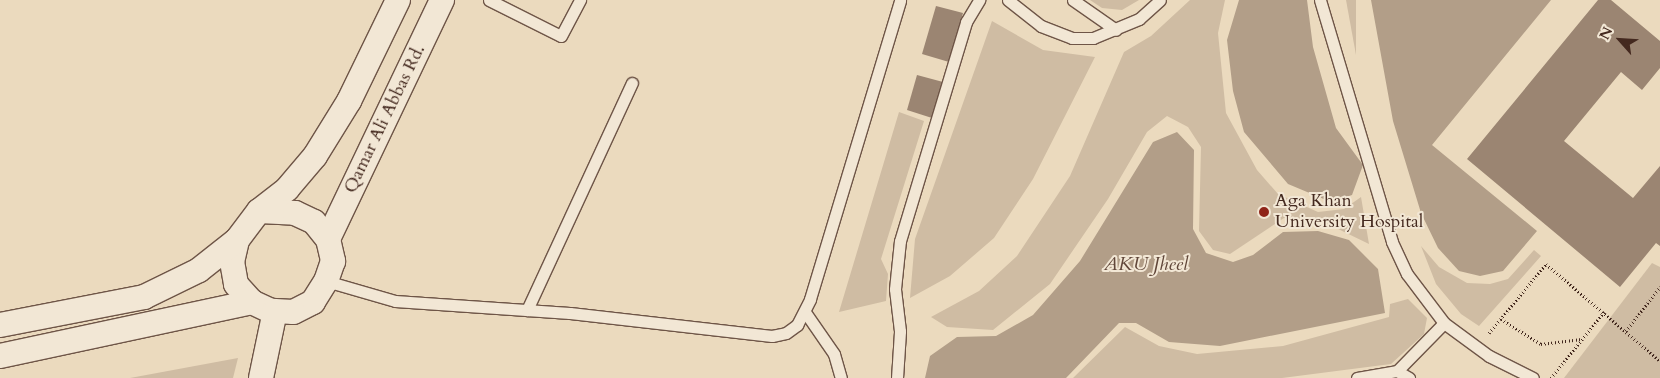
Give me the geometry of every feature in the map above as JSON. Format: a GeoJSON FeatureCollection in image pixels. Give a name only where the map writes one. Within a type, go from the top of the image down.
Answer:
{"type":"FeatureCollection","features":[{"type":"Feature","properties":{"kind":"street"},"geometry":{"type":"LineString","coordinates":[[0,325],[144,297],[199,270],[237,240],[259,211],[287,189],[315,156],[349,101],[398,0]]}},
{"type":"Feature","properties":{"kind":"street","name":"Qamar Ali Abbas Rd."},"geometry":{"type":"LineString","coordinates":[[328,239],[442,0]]}},
{"type":"Feature","properties":{"kind":"street"},"geometry":{"type":"LineString","coordinates":[[237,240],[232,262],[236,284],[252,302],[275,311],[293,312],[313,302],[326,281],[333,262],[328,239],[314,222],[295,213],[259,211]]}},
{"type":"Feature","properties":{"kind":"street"},"geometry":{"type":"LineString","coordinates":[[0,356],[252,302]]}},
{"type":"Feature","properties":{"kind":"street"},"geometry":{"type":"LineString","coordinates":[[261,378],[275,311]]}},
{"type":"Feature","properties":{"kind":"lane"},"geometry":{"type":"LineString","coordinates":[[488,0],[561,36],[580,0]]}},
{"type":"Feature","properties":{"kind":"lane"},"geometry":{"type":"LineString","coordinates":[[326,281],[395,301],[526,310],[772,336],[786,332],[805,312],[900,0]]}},
{"type":"Feature","properties":{"kind":"lane"},"geometry":{"type":"LineString","coordinates":[[897,378],[900,331],[895,289],[900,241],[966,22],[979,0]]}},
{"type":"Feature","properties":{"kind":"lane"},"geometry":{"type":"LineString","coordinates":[[1008,0],[1041,26],[1072,38],[1093,38],[1116,30],[1139,19],[1160,0]]}},
{"type":"Feature","properties":{"kind":"lane"},"geometry":{"type":"LineString","coordinates":[[1073,0],[1116,30]]}},
{"type":"Feature","properties":{"kind":"lane"},"geometry":{"type":"LineString","coordinates":[[1320,0],[1392,242],[1407,274],[1444,322],[1476,347],[1533,378]]}},
{"type":"Feature","properties":{"kind":"lane"},"geometry":{"type":"LineString","coordinates":[[526,310],[632,83]]}},
{"type":"Feature","properties":{"kind":"lane"},"geometry":{"type":"LineString","coordinates":[[805,312],[834,354],[841,378]]}},
{"type":"Feature","properties":{"kind":"lane"},"geometry":{"type":"LineString","coordinates":[[1397,372],[1444,322]]}},
{"type":"Feature","properties":{"kind":"lane"},"geometry":{"type":"LineString","coordinates":[[1356,378],[1397,372],[1409,378]]}},
{"type":"Feature","properties":{"kind":"path"},"geometry":{"type":"LineString","coordinates":[[1476,347],[1546,264],[1660,361]]}},
{"type":"Feature","properties":{"kind":"path"},"geometry":{"type":"LineString","coordinates":[[1626,331],[1660,287]]}},
{"type":"Feature","properties":{"kind":"path"},"geometry":{"type":"LineString","coordinates":[[1550,378],[1604,312]]}},
{"type":"Feature","properties":{"kind":"path"},"geometry":{"type":"LineString","coordinates":[[1501,319],[1540,344],[1582,339]]}},
{"type":"Feature","properties":{"kind":"shaded area"},"geometry":{"type":"Polygon","coordinates":[[[1090,0],[1139,0],[1122,10],[1102,8],[1090,0]]]}},
{"type":"Feature","properties":{"kind":"shaded area"},"geometry":{"type":"Polygon","coordinates":[[[1190,0],[1225,0],[1218,33],[1226,113],[1257,170],[1278,194],[1318,212],[1344,209],[1361,197],[1369,244],[1334,227],[1287,216],[1230,254],[1213,250],[1199,231],[1201,147],[1188,127],[1167,116],[1147,132],[1108,199],[1050,284],[993,330],[947,327],[931,317],[979,291],[1017,256],[1070,176],[1124,52],[1151,36],[1190,0]]]}},
{"type":"Feature","properties":{"kind":"shaded area"},"geometry":{"type":"Polygon","coordinates":[[[1346,0],[1356,0],[1356,55],[1346,0]]]}},
{"type":"Feature","properties":{"kind":"shaded area"},"geometry":{"type":"Polygon","coordinates":[[[992,21],[1043,50],[1095,57],[1033,179],[994,238],[950,276],[910,298],[915,239],[992,21]]]}},
{"type":"Feature","properties":{"kind":"shaded area"},"geometry":{"type":"Polygon","coordinates":[[[899,112],[924,121],[881,259],[888,274],[886,301],[839,312],[899,112]]]}},
{"type":"Feature","properties":{"kind":"shaded area"},"geometry":{"type":"Polygon","coordinates":[[[1421,246],[1439,267],[1467,283],[1490,284],[1508,279],[1534,250],[1541,256],[1479,326],[1461,314],[1436,284],[1421,246]]]}},
{"type":"Feature","properties":{"kind":"shaded area"},"geometry":{"type":"Polygon","coordinates":[[[1652,263],[1660,267],[1660,378],[1564,378],[1652,263]]]}},
{"type":"Feature","properties":{"kind":"shaded area"},"geometry":{"type":"Polygon","coordinates":[[[1408,299],[1427,318],[1424,334],[1391,364],[1282,378],[1073,378],[1125,327],[1159,346],[1197,354],[1283,346],[1389,317],[1390,304],[1408,299]]]}},
{"type":"Feature","properties":{"kind":"shaded area"},"geometry":{"type":"Polygon","coordinates":[[[238,358],[233,378],[130,378],[238,358]]]}},
{"type":"Feature","properties":{"kind":"water"},"geometry":{"type":"Polygon","coordinates":[[[1239,0],[1307,0],[1313,47],[1336,128],[1363,165],[1352,195],[1331,202],[1288,184],[1244,132],[1233,91],[1227,40],[1239,0]]]}},
{"type":"Feature","properties":{"kind":"water"},"geometry":{"type":"Polygon","coordinates":[[[1371,0],[1551,0],[1432,145],[1537,231],[1503,271],[1480,276],[1459,271],[1438,248],[1421,213],[1393,121],[1371,0]]]}},
{"type":"Feature","properties":{"kind":"water","name":"AKU Jheel"},"geometry":{"type":"Polygon","coordinates":[[[1177,132],[1194,150],[1193,229],[1206,253],[1233,262],[1253,255],[1283,232],[1318,231],[1349,240],[1378,269],[1385,313],[1220,346],[1169,342],[1136,323],[1119,323],[1066,378],[925,378],[930,356],[957,337],[996,336],[1033,315],[1080,261],[1153,142],[1177,132]]]}},
{"type":"Feature","properties":{"kind":"building"},"geometry":{"type":"Polygon","coordinates":[[[1598,0],[1611,0],[1660,41],[1660,68],[1642,90],[1621,72],[1564,141],[1633,198],[1660,166],[1660,246],[1656,243],[1620,287],[1467,159],[1598,0]]]}},
{"type":"Feature","properties":{"kind":"building"},"geometry":{"type":"Polygon","coordinates":[[[936,6],[963,13],[949,62],[922,54],[936,6]]]}},
{"type":"Feature","properties":{"kind":"building"},"geometry":{"type":"Polygon","coordinates":[[[917,75],[943,82],[932,118],[907,110],[917,75]]]}},
{"type":"Feature","properties":{"kind":"place","name":"Aga Khan University Hospital"},"geometry":{"type":"Point","coordinates":[1264,212]}}]}
